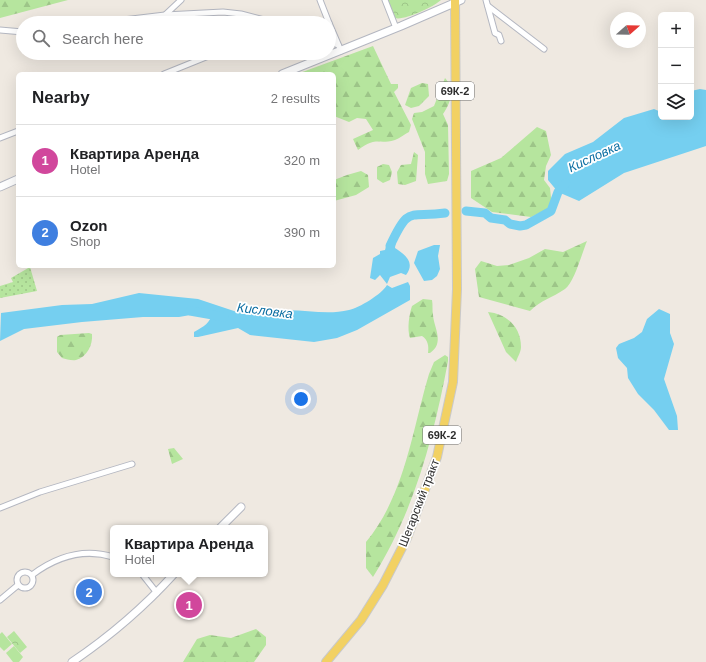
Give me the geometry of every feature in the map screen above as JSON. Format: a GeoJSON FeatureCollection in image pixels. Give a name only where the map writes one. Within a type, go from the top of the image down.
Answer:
{"type":"FeatureCollection","features":[{"type":"Feature","properties":{"kind":"main road","name":"Шегарский тракт"},"geometry":{"type":"LineString","coordinates":[[326,662],[361,620],[383,585],[407,538],[437,457],[453,382],[456,317],[457,1]]}},
{"type":"Feature","properties":{"kind":"street"},"geometry":{"type":"LineString","coordinates":[[165,15],[181,0]]}},
{"type":"Feature","properties":{"kind":"street"},"geometry":{"type":"LineString","coordinates":[[320,0],[326,16]]}},
{"type":"Feature","properties":{"kind":"street"},"geometry":{"type":"LineString","coordinates":[[385,0],[396,28]]}},
{"type":"Feature","properties":{"kind":"street"},"geometry":{"type":"LineString","coordinates":[[336,50],[396,28],[457,1]]}},
{"type":"Feature","properties":{"kind":"street"},"geometry":{"type":"LineString","coordinates":[[487,3],[500,41]]}},
{"type":"Feature","properties":{"kind":"street"},"geometry":{"type":"LineString","coordinates":[[487,3],[544,49]]}},
{"type":"Feature","properties":{"kind":"street"},"geometry":{"type":"LineString","coordinates":[[157,16],[223,12],[249,16]]}},
{"type":"Feature","properties":{"kind":"street"},"geometry":{"type":"LineString","coordinates":[[0,30],[16,31]]}},
{"type":"Feature","properties":{"kind":"street"},"geometry":{"type":"LineString","coordinates":[[336,39],[340,48]]}},
{"type":"Feature","properties":{"kind":"street"},"geometry":{"type":"LineString","coordinates":[[336,46],[340,48]]}},
{"type":"Feature","properties":{"kind":"street"},"geometry":{"type":"LineString","coordinates":[[169,72],[199,60]]}},
{"type":"Feature","properties":{"kind":"street"},"geometry":{"type":"LineString","coordinates":[[286,72],[313,60]]}},
{"type":"Feature","properties":{"kind":"street"},"geometry":{"type":"LineString","coordinates":[[0,138],[16,132]]}},
{"type":"Feature","properties":{"kind":"street"},"geometry":{"type":"LineString","coordinates":[[0,187],[16,180]]}},
{"type":"Feature","properties":{"kind":"street"},"geometry":{"type":"LineString","coordinates":[[0,508],[35,494],[132,464]]}},
{"type":"Feature","properties":{"kind":"street"},"geometry":{"type":"LineString","coordinates":[[223,525],[241,507]]}},
{"type":"Feature","properties":{"kind":"street"},"geometry":{"type":"LineString","coordinates":[[32,575],[46,565],[73,555],[95,554],[110,556]]}},
{"type":"Feature","properties":{"kind":"street"},"geometry":{"type":"LineString","coordinates":[[18,585],[17,580],[20,573],[28,572],[32,575]]}},
{"type":"Feature","properties":{"kind":"street"},"geometry":{"type":"LineString","coordinates":[[18,585],[23,588],[29,588],[33,583],[32,575]]}},
{"type":"Feature","properties":{"kind":"street"},"geometry":{"type":"LineString","coordinates":[[144,577],[157,593]]}},
{"type":"Feature","properties":{"kind":"street"},"geometry":{"type":"LineString","coordinates":[[72,662],[114,631],[157,593],[171,577]]}},
{"type":"Feature","properties":{"kind":"street"},"geometry":{"type":"LineString","coordinates":[[0,600],[18,585]]}},
{"type":"Feature","properties":{"kind":"green space"},"geometry":{"type":"Polygon","coordinates":[[[0,0],[68,0],[0,18],[0,0]]]}},
{"type":"Feature","properties":{"kind":"green space"},"geometry":{"type":"Polygon","coordinates":[[[387,0],[441,0],[433,6],[419,12],[405,17],[395,18],[387,0]]]}},
{"type":"Feature","properties":{"kind":"green space"},"geometry":{"type":"Polygon","coordinates":[[[373,46],[391,84],[398,84],[398,88],[394,92],[411,125],[409,132],[395,140],[369,143],[358,150],[353,139],[373,130],[366,119],[357,118],[349,122],[336,117],[336,72],[302,72],[373,46]]]}},
{"type":"Feature","properties":{"kind":"green space"},"geometry":{"type":"Polygon","coordinates":[[[445,78],[451,91],[450,101],[443,114],[448,125],[449,174],[447,181],[428,184],[425,174],[425,152],[412,119],[414,113],[422,112],[434,106],[445,78]]]}},
{"type":"Feature","properties":{"kind":"green space"},"geometry":{"type":"Polygon","coordinates":[[[422,83],[428,84],[429,96],[419,106],[411,108],[405,105],[411,88],[422,83]]]}},
{"type":"Feature","properties":{"kind":"green space"},"geometry":{"type":"Polygon","coordinates":[[[537,127],[546,131],[551,155],[546,166],[544,180],[550,188],[552,207],[531,217],[492,212],[471,198],[471,171],[501,158],[537,127]]]}},
{"type":"Feature","properties":{"kind":"green space"},"geometry":{"type":"Polygon","coordinates":[[[414,152],[418,155],[416,181],[405,185],[398,184],[397,172],[401,165],[411,164],[414,152]]]}},
{"type":"Feature","properties":{"kind":"green space"},"geometry":{"type":"Polygon","coordinates":[[[383,164],[389,165],[392,172],[390,180],[383,183],[377,179],[377,167],[383,164]]]}},
{"type":"Feature","properties":{"kind":"green space"},"geometry":{"type":"Polygon","coordinates":[[[361,171],[368,175],[369,187],[356,195],[336,200],[336,179],[361,171]]]}},
{"type":"Feature","properties":{"kind":"green space"},"geometry":{"type":"Polygon","coordinates":[[[587,241],[575,274],[568,286],[538,304],[530,311],[479,297],[475,269],[481,261],[497,266],[509,265],[529,258],[545,249],[563,252],[587,241]]]}},
{"type":"Feature","properties":{"kind":"green space"},"geometry":{"type":"Polygon","coordinates":[[[30,268],[37,291],[0,298],[0,286],[13,282],[11,278],[30,268]]]}},
{"type":"Feature","properties":{"kind":"green space"},"geometry":{"type":"Polygon","coordinates":[[[423,299],[432,300],[434,320],[438,335],[437,345],[430,353],[428,353],[428,343],[426,339],[422,336],[410,338],[409,334],[409,322],[412,306],[423,299]]]}},
{"type":"Feature","properties":{"kind":"green space"},"geometry":{"type":"Polygon","coordinates":[[[488,312],[495,313],[507,319],[519,333],[521,347],[516,362],[506,352],[488,312]]]}},
{"type":"Feature","properties":{"kind":"green space"},"geometry":{"type":"Polygon","coordinates":[[[92,334],[90,346],[86,353],[80,358],[73,360],[62,358],[57,352],[57,337],[60,335],[92,334]]]}},
{"type":"Feature","properties":{"kind":"green space"},"geometry":{"type":"Polygon","coordinates":[[[445,355],[448,357],[448,361],[436,417],[421,473],[400,526],[373,577],[366,568],[366,542],[379,524],[399,483],[429,374],[434,362],[445,355]]]}},
{"type":"Feature","properties":{"kind":"green space"},"geometry":{"type":"Polygon","coordinates":[[[174,448],[183,459],[172,464],[168,449],[174,448]]]}},
{"type":"Feature","properties":{"kind":"green space"},"geometry":{"type":"Polygon","coordinates":[[[256,629],[266,637],[266,645],[254,662],[183,662],[197,639],[210,635],[231,638],[256,629]]]}},
{"type":"Feature","properties":{"kind":"green space"},"geometry":{"type":"Polygon","coordinates":[[[14,631],[27,647],[20,653],[7,637],[14,631]]]}},
{"type":"Feature","properties":{"kind":"green space"},"geometry":{"type":"Polygon","coordinates":[[[2,632],[12,644],[4,651],[0,647],[0,634],[2,632]]]}},
{"type":"Feature","properties":{"kind":"green space"},"geometry":{"type":"Polygon","coordinates":[[[14,646],[23,657],[19,662],[13,662],[6,653],[14,646]]]}},
{"type":"Feature","properties":{"kind":"water"},"geometry":{"type":"Polygon","coordinates":[[[694,90],[706,90],[706,146],[624,173],[579,201],[558,192],[548,180],[548,171],[565,154],[593,142],[624,118],[654,109],[658,111],[658,120],[694,120],[694,90]]]}},
{"type":"Feature","properties":{"kind":"water"},"geometry":{"type":"Polygon","coordinates":[[[395,236],[395,248],[408,259],[410,266],[409,270],[406,275],[401,273],[390,277],[387,284],[380,275],[375,280],[370,278],[373,258],[380,254],[380,251],[385,250],[387,243],[395,236]]]}},
{"type":"Feature","properties":{"kind":"water"},"geometry":{"type":"Polygon","coordinates":[[[434,245],[440,245],[438,256],[440,269],[437,276],[432,280],[424,281],[414,263],[418,251],[434,245]]]}},
{"type":"Feature","properties":{"kind":"water"},"geometry":{"type":"Polygon","coordinates":[[[408,282],[410,286],[410,300],[357,330],[337,338],[314,342],[250,335],[238,328],[194,337],[194,332],[208,322],[213,311],[179,317],[143,317],[24,329],[0,341],[1,313],[62,305],[92,304],[139,293],[198,299],[237,312],[244,310],[258,310],[262,314],[268,315],[277,311],[286,310],[340,312],[349,310],[370,300],[387,285],[392,288],[408,282]]]}},
{"type":"Feature","properties":{"kind":"water"},"geometry":{"type":"Polygon","coordinates":[[[659,309],[670,314],[670,333],[674,344],[664,379],[677,416],[678,430],[669,430],[654,410],[638,394],[628,378],[627,368],[618,358],[616,348],[619,344],[634,338],[642,332],[647,319],[659,309]]]}},
{"type":"Feature","properties":{"kind":"waterway","name":"Кисловка"},"geometry":{"type":"LineString","coordinates":[[466,211],[485,213],[491,218],[505,220],[510,224],[520,226],[526,225],[551,211],[558,192],[566,183]]}},
{"type":"Feature","properties":{"kind":"waterway","name":"Кисловка"},"geometry":{"type":"LineString","coordinates":[[390,246],[401,224],[406,219],[416,215],[445,213]]}},
{"type":"Feature","properties":{"kind":"waterway","name":"Кисловка"},"geometry":{"type":"LineString","coordinates":[[190,311],[224,317]]}},
{"type":"Feature","properties":{"kind":"place","name":"Ozon"},"geometry":{"type":"Point","coordinates":[89,592]}},
{"type":"Feature","properties":{"kind":"place","name":"Квартира Аренда"},"geometry":{"type":"Point","coordinates":[189,605]}}]}
